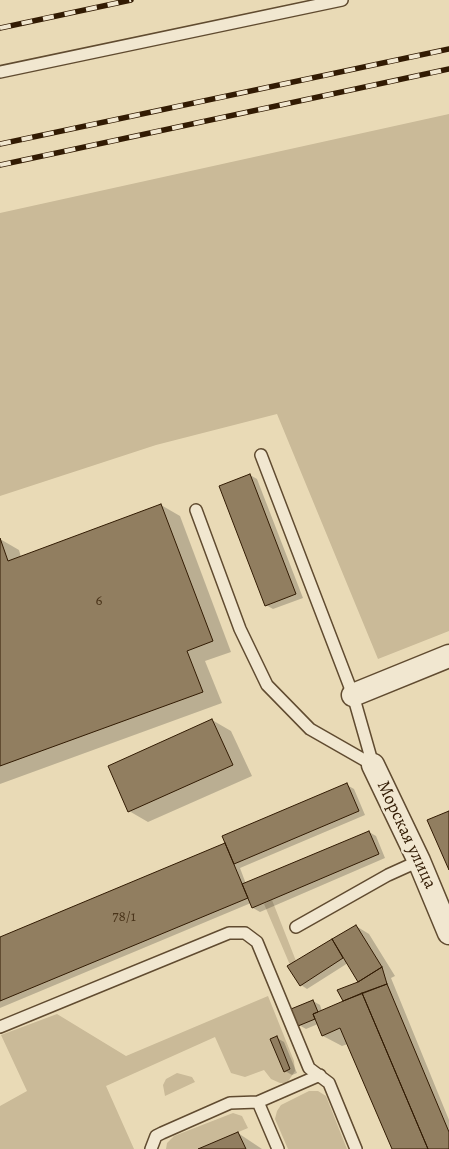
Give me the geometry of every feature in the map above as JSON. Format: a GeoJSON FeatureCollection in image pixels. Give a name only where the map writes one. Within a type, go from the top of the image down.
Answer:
{"type":"FeatureCollection","features":[{"type":"Feature","properties":{"kind":"street"},"geometry":{"type":"LineString","coordinates":[[353,695],[449,656]]}},
{"type":"Feature","properties":{"kind":"street","name":"Морская улица"},"geometry":{"type":"LineString","coordinates":[[373,765],[419,861],[449,933]]}},
{"type":"Feature","properties":{"kind":"lane"},"geometry":{"type":"LineString","coordinates":[[0,72],[342,0]]}},
{"type":"Feature","properties":{"kind":"lane"},"geometry":{"type":"LineString","coordinates":[[261,455],[353,695],[373,765]]}},
{"type":"Feature","properties":{"kind":"lane"},"geometry":{"type":"LineString","coordinates":[[196,510],[240,629],[267,685],[310,729],[373,765]]}},
{"type":"Feature","properties":{"kind":"lane"},"geometry":{"type":"LineString","coordinates":[[296,927],[388,874],[419,861]]}},
{"type":"Feature","properties":{"kind":"lane"},"geometry":{"type":"LineString","coordinates":[[0,1027],[237,931],[252,936],[258,942],[309,1068],[329,1083],[356,1149]]}},
{"type":"Feature","properties":{"kind":"lane"},"geometry":{"type":"LineString","coordinates":[[151,1149],[156,1136],[230,1103],[258,1102],[320,1075]]}},
{"type":"Feature","properties":{"kind":"lane"},"geometry":{"type":"LineString","coordinates":[[258,1102],[278,1149]]}},
{"type":"Feature","properties":{"kind":"shaded area"},"geometry":{"type":"Polygon","coordinates":[[[449,114],[449,631],[378,659],[277,414],[156,445],[0,496],[0,213],[449,114]]]}},
{"type":"Feature","properties":{"kind":"shaded area"},"geometry":{"type":"Polygon","coordinates":[[[272,900],[296,961],[290,965],[264,904],[272,900]]]}},
{"type":"Feature","properties":{"kind":"shaded area"},"geometry":{"type":"Polygon","coordinates":[[[268,996],[294,1061],[295,1071],[287,1083],[280,1083],[271,1079],[264,1070],[245,1077],[231,1073],[215,1037],[106,1086],[134,1149],[0,1149],[0,1106],[27,1091],[1,1035],[57,1014],[126,1056],[268,996]]]}},
{"type":"Feature","properties":{"kind":"shaded area"},"geometry":{"type":"Polygon","coordinates":[[[177,1073],[192,1077],[195,1082],[165,1096],[163,1085],[166,1079],[177,1073]]]}},
{"type":"Feature","properties":{"kind":"shaded area"},"geometry":{"type":"Polygon","coordinates":[[[309,1091],[318,1091],[326,1096],[347,1149],[288,1149],[275,1119],[277,1111],[281,1105],[309,1091]]]}},
{"type":"Feature","properties":{"kind":"shaded area"},"geometry":{"type":"Polygon","coordinates":[[[233,1113],[242,1116],[248,1128],[198,1149],[166,1149],[167,1143],[174,1136],[233,1113]]]}},
{"type":"Feature","properties":{"kind":"building"},"geometry":{"type":"Polygon","coordinates":[[[250,474],[296,594],[265,606],[219,486],[250,474]]]}},
{"type":"Feature","properties":{"kind":"building"},"geometry":{"type":"Polygon","coordinates":[[[161,504],[213,641],[187,651],[203,692],[0,766],[0,538],[8,561],[161,504]]]}},
{"type":"Feature","properties":{"kind":"building"},"geometry":{"type":"Polygon","coordinates":[[[212,719],[233,765],[128,812],[108,766],[212,719]]]}},
{"type":"Feature","properties":{"kind":"building"},"geometry":{"type":"Polygon","coordinates":[[[347,783],[359,811],[234,864],[222,836],[347,783]]]}},
{"type":"Feature","properties":{"kind":"building"},"geometry":{"type":"Polygon","coordinates":[[[449,811],[449,870],[427,820],[449,811]]]}},
{"type":"Feature","properties":{"kind":"building"},"geometry":{"type":"Polygon","coordinates":[[[369,831],[379,854],[252,908],[242,884],[369,831]]]}},
{"type":"Feature","properties":{"kind":"building"},"geometry":{"type":"Polygon","coordinates":[[[225,843],[248,898],[0,1001],[0,937],[225,843]]]}},
{"type":"Feature","properties":{"kind":"building"},"geometry":{"type":"Polygon","coordinates":[[[356,925],[382,967],[358,982],[332,939],[356,925]]]}},
{"type":"Feature","properties":{"kind":"building"},"geometry":{"type":"Polygon","coordinates":[[[332,939],[343,958],[300,986],[287,966],[332,939]]]}},
{"type":"Feature","properties":{"kind":"building"},"geometry":{"type":"Polygon","coordinates":[[[382,967],[387,984],[343,1001],[337,990],[358,982],[382,967]]]}},
{"type":"Feature","properties":{"kind":"building"},"geometry":{"type":"Polygon","coordinates":[[[387,984],[449,1132],[449,1149],[428,1149],[362,993],[387,984]]]}},
{"type":"Feature","properties":{"kind":"building"},"geometry":{"type":"Polygon","coordinates":[[[362,993],[428,1149],[392,1149],[340,1028],[322,1036],[313,1014],[362,993]]]}},
{"type":"Feature","properties":{"kind":"building"},"geometry":{"type":"Polygon","coordinates":[[[313,1000],[318,1012],[313,1014],[315,1019],[298,1026],[291,1009],[313,1000]]]}},
{"type":"Feature","properties":{"kind":"building"},"geometry":{"type":"Polygon","coordinates":[[[277,1036],[290,1069],[284,1072],[270,1039],[277,1036]]]}},
{"type":"Feature","properties":{"kind":"building"},"geometry":{"type":"Polygon","coordinates":[[[238,1132],[246,1149],[198,1149],[238,1132]]]}},
{"type":"Feature","properties":{"kind":"railway"},"geometry":{"type":"LineString","coordinates":[[0,28],[131,0]]}},
{"type":"Feature","properties":{"kind":"railway"},"geometry":{"type":"LineString","coordinates":[[0,144],[449,49]]}},
{"type":"Feature","properties":{"kind":"railway"},"geometry":{"type":"LineString","coordinates":[[0,165],[449,69]]}}]}
